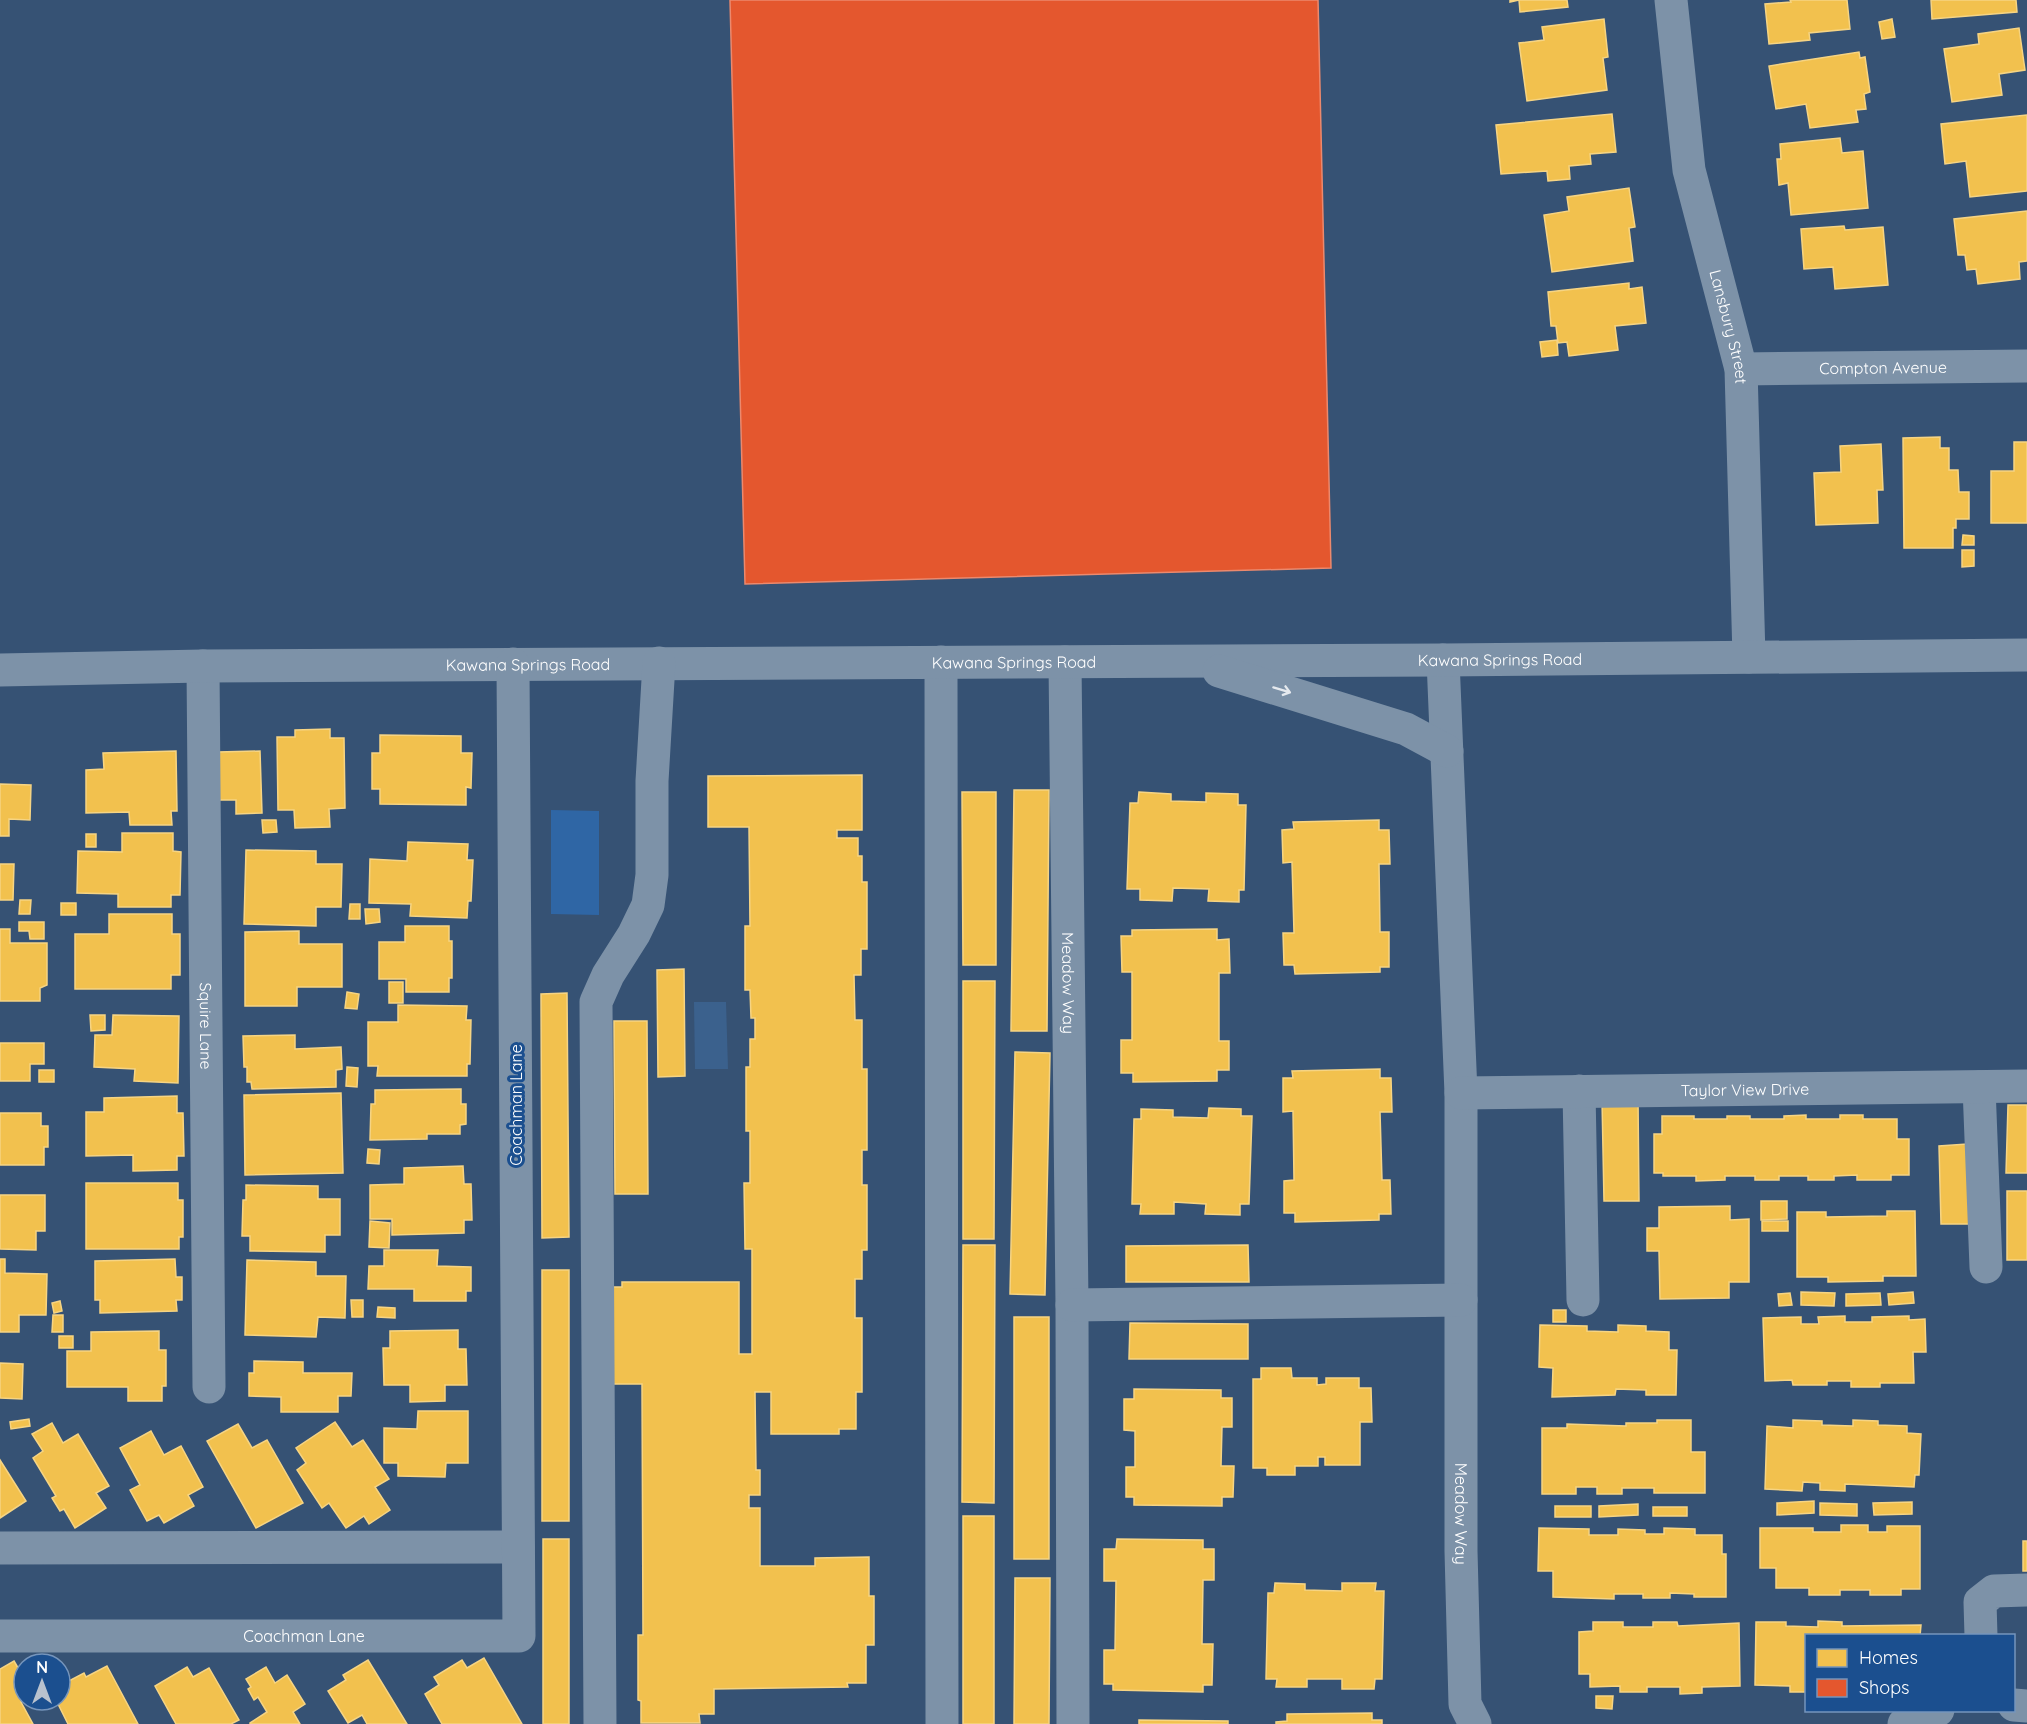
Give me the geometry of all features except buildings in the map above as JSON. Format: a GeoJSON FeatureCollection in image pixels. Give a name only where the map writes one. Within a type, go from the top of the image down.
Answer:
{"type":"FeatureCollection","features":[{"type":"Feature","properties":{"kind":"street","name":"Lansbury Street"},"geometry":{"type":"LineString","coordinates":[[1671,0],[1689,170],[1741,369],[1749,657]]}},
{"type":"Feature","properties":{"kind":"street","name":"Compton Avenue"},"geometry":{"type":"LineString","coordinates":[[1741,369],[2027,366]]}},
{"type":"Feature","properties":{"kind":"street","name":"Kawana Springs Road"},"geometry":{"type":"LineString","coordinates":[[0,670],[203,666],[2027,655]]}},
{"type":"Feature","properties":{"kind":"street","name":"Meadow Way"},"geometry":{"type":"LineString","coordinates":[[1443,660],[1461,1093],[1461,1551],[1465,1704],[1475,1724]]}},
{"type":"Feature","properties":{"kind":"street"},"geometry":{"type":"LineString","coordinates":[[1186,661],[1406,729],[1447,751]]}},
{"type":"Feature","properties":{"kind":"street"},"geometry":{"type":"LineString","coordinates":[[941,662],[942,1724]]}},
{"type":"Feature","properties":{"kind":"street","name":"Meadow Way"},"geometry":{"type":"LineString","coordinates":[[1065,662],[1072,1305],[1073,1724]]}},
{"type":"Feature","properties":{"kind":"street"},"geometry":{"type":"LineString","coordinates":[[600,1724],[596,1002],[608,975],[634,934],[648,905],[652,875],[652,781],[659,663]]}},
{"type":"Feature","properties":{"kind":"street","name":"Coachman Lane"},"geometry":{"type":"LineString","coordinates":[[0,1636],[519,1636],[513,664]]}},
{"type":"Feature","properties":{"kind":"street","name":"Squire Lane"},"geometry":{"type":"LineString","coordinates":[[203,666],[209,1387]]}},
{"type":"Feature","properties":{"kind":"street","name":"Taylor View Drive"},"geometry":{"type":"LineString","coordinates":[[1461,1093],[2027,1086]]}},
{"type":"Feature","properties":{"kind":"street"},"geometry":{"type":"LineString","coordinates":[[1979,1087],[1986,1267]]}},
{"type":"Feature","properties":{"kind":"street"},"geometry":{"type":"LineString","coordinates":[[1579,1091],[1583,1300]]}},
{"type":"Feature","properties":{"kind":"street"},"geometry":{"type":"LineString","coordinates":[[1072,1305],[1461,1299]]}},
{"type":"Feature","properties":{"kind":"street"},"geometry":{"type":"LineString","coordinates":[[0,1548],[518,1547]]}},
{"type":"Feature","properties":{"kind":"street"},"geometry":{"type":"LineString","coordinates":[[1981,1634],[1980,1602],[1995,1591],[2027,1590]]}},
{"type":"Feature","properties":{"kind":"street"},"geometry":{"type":"LineString","coordinates":[[1904,1724],[1933,1712]]}},
{"type":"Feature","properties":{"kind":"shaded area"},"geometry":{"type":"Polygon","coordinates":[[[551,810],[599,811],[599,915],[551,914],[551,810]]]}},
{"type":"Feature","properties":{"kind":"shaded area"},"geometry":{"type":"Polygon","coordinates":[[[694,1002],[726,1002],[728,1069],[695,1069],[694,1002]]]}}]}
